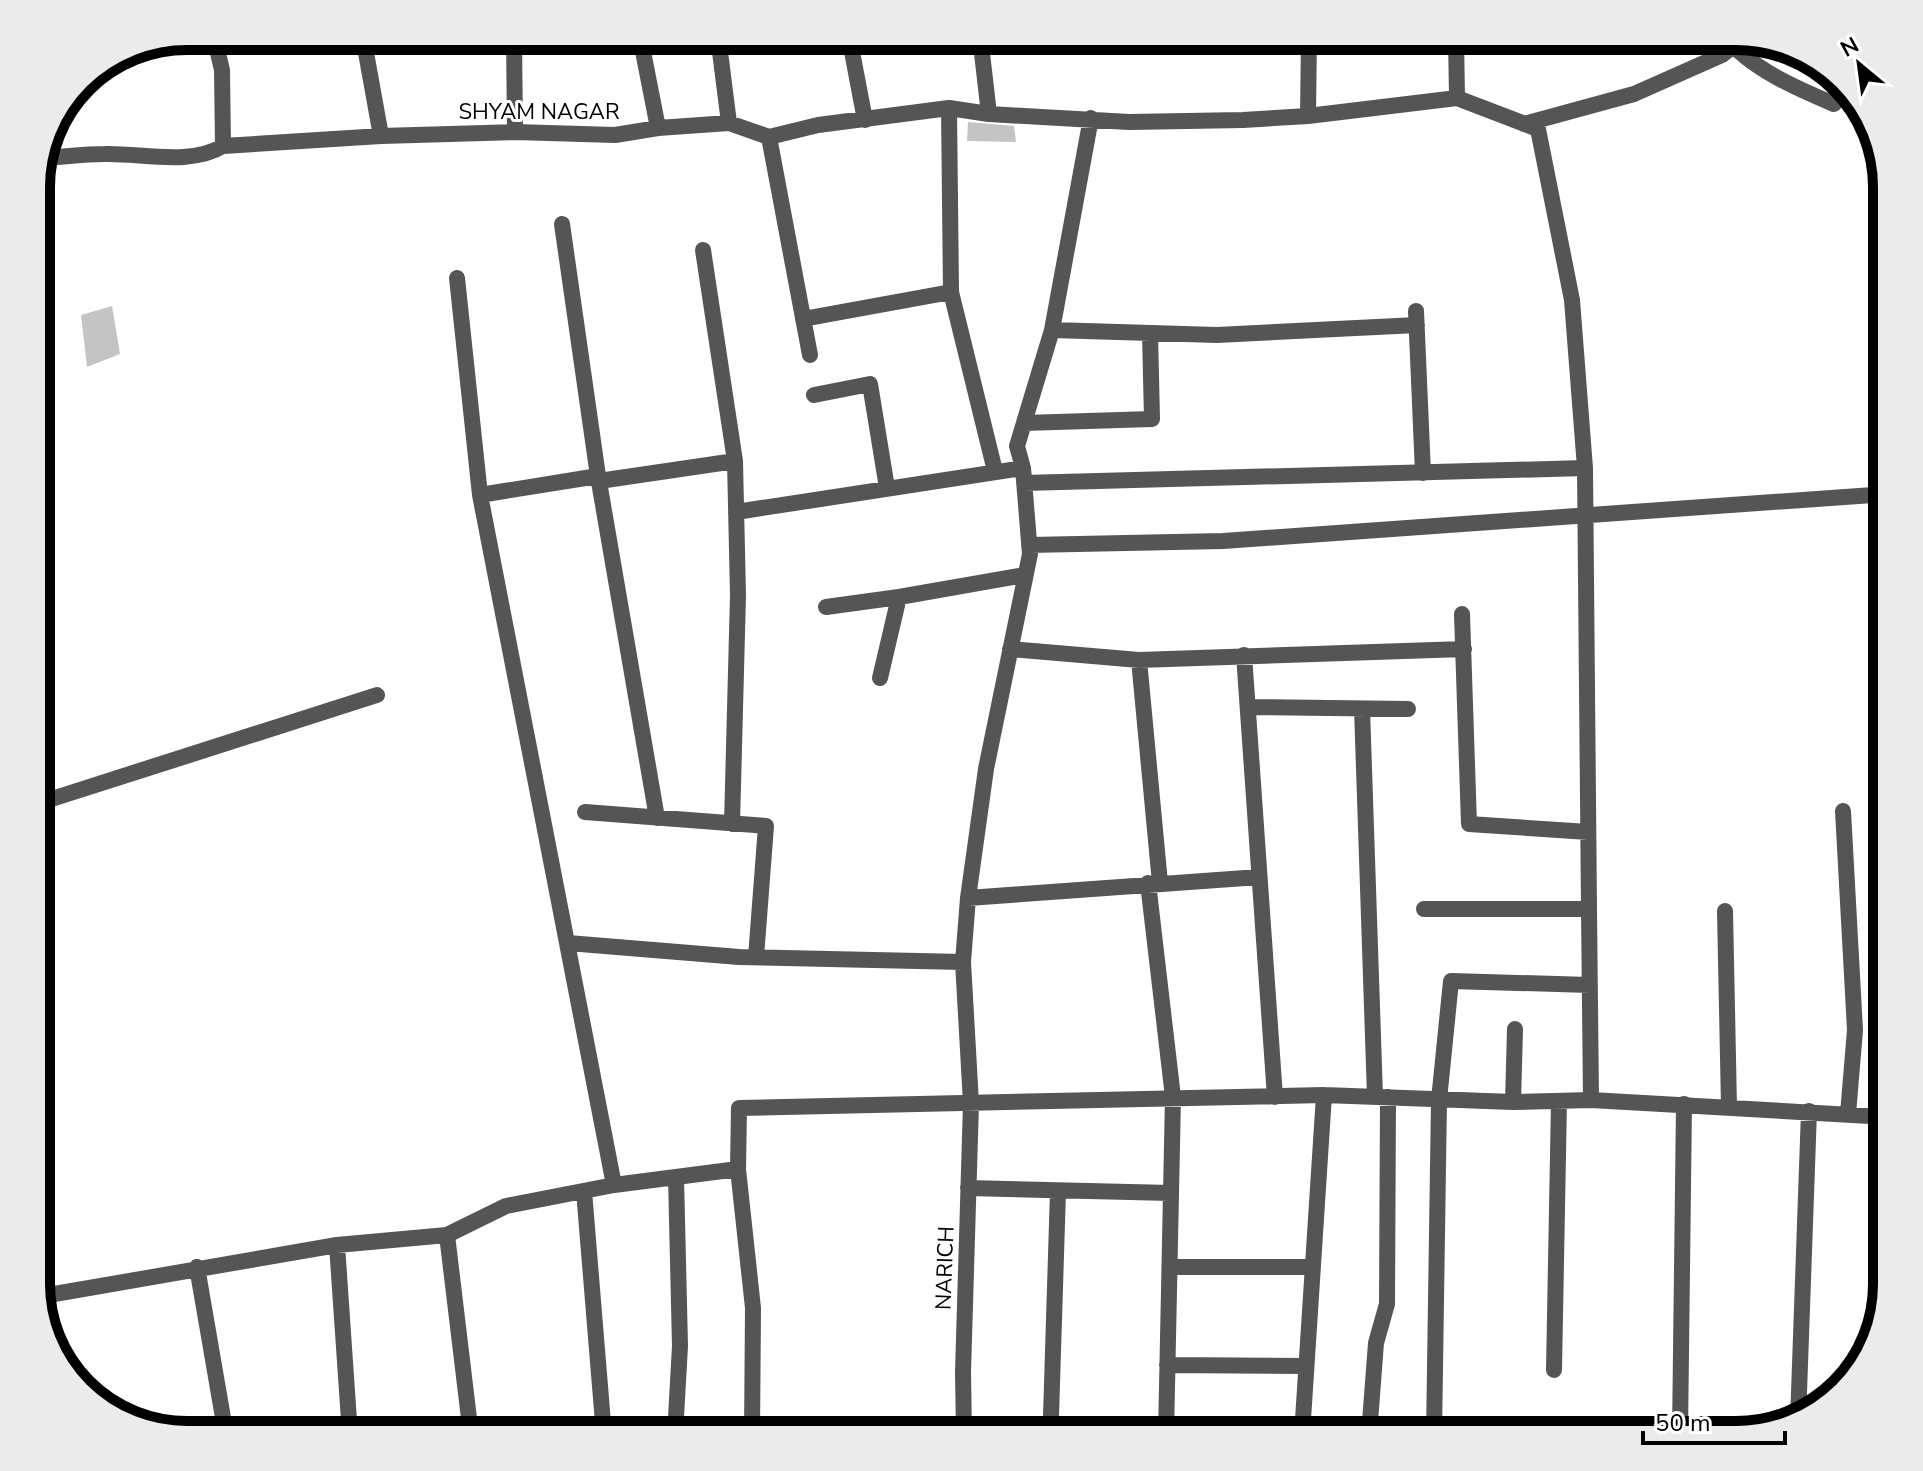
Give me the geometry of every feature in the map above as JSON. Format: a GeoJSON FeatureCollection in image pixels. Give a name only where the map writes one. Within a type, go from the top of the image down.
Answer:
{"type":"FeatureCollection","features":[{"type":"Feature","properties":{"kind":"street"},"geometry":{"type":"LineString","coordinates":[[217,50],[222,70],[223,146]]}},
{"type":"Feature","properties":{"kind":"street"},"geometry":{"type":"LineString","coordinates":[[366,50],[381,136]]}},
{"type":"Feature","properties":{"kind":"street"},"geometry":{"type":"LineString","coordinates":[[514,50],[515,132]]}},
{"type":"Feature","properties":{"kind":"street"},"geometry":{"type":"LineString","coordinates":[[643,50],[658,128]]}},
{"type":"Feature","properties":{"kind":"street"},"geometry":{"type":"LineString","coordinates":[[720,50],[729,123]]}},
{"type":"Feature","properties":{"kind":"street"},"geometry":{"type":"LineString","coordinates":[[852,50],[865,120]]}},
{"type":"Feature","properties":{"kind":"street"},"geometry":{"type":"LineString","coordinates":[[982,50],[989,114]]}},
{"type":"Feature","properties":{"kind":"street"},"geometry":{"type":"LineString","coordinates":[[1308,116],[1309,50]]}},
{"type":"Feature","properties":{"kind":"street"},"geometry":{"type":"LineString","coordinates":[[1456,50],[1457,98]]}},
{"type":"Feature","properties":{"kind":"street"},"geometry":{"type":"LineString","coordinates":[[1524,124],[1634,94],[1722,55],[1724,50]]}},
{"type":"Feature","properties":{"kind":"street"},"geometry":{"type":"LineString","coordinates":[[1742,51],[1789,85],[1819,98]]}},
{"type":"Feature","properties":{"kind":"street"},"geometry":{"type":"LineString","coordinates":[[810,355],[769,137],[818,125],[949,108],[989,114],[1129,122],[1308,116],[1457,98],[1538,129],[1572,300],[1585,468],[1591,1100]]}},
{"type":"Feature","properties":{"kind":"street"},"geometry":{"type":"LineString","coordinates":[[949,108],[951,292],[995,471]]}},
{"type":"Feature","properties":{"kind":"street","name":"NARICH"},"geometry":{"type":"LineString","coordinates":[[964,1421],[971,1103],[963,962],[968,898],[986,769],[1029,545],[1024,475],[1017,446],[1052,330],[1091,118]]}},
{"type":"Feature","properties":{"kind":"street","name":"SHYAM NAGAR"},"geometry":{"type":"LineString","coordinates":[[54,157],[105,154],[195,156],[212,153],[223,146],[381,136],[515,132],[615,135],[658,128],[729,123],[769,137]]}},
{"type":"Feature","properties":{"kind":"street"},"geometry":{"type":"LineString","coordinates":[[562,224],[599,478],[657,818]]}},
{"type":"Feature","properties":{"kind":"street"},"geometry":{"type":"LineString","coordinates":[[703,250],[735,461],[738,595],[732,824]]}},
{"type":"Feature","properties":{"kind":"street"},"geometry":{"type":"LineString","coordinates":[[457,278],[480,495],[614,1185]]}},
{"type":"Feature","properties":{"kind":"street"},"geometry":{"type":"LineString","coordinates":[[803,319],[951,292]]}},
{"type":"Feature","properties":{"kind":"street"},"geometry":{"type":"LineString","coordinates":[[1052,330],[1217,335],[1417,318],[1423,473]]}},
{"type":"Feature","properties":{"kind":"street"},"geometry":{"type":"LineString","coordinates":[[1024,423],[1152,419],[1150,333]]}},
{"type":"Feature","properties":{"kind":"street"},"geometry":{"type":"LineString","coordinates":[[814,395],[870,384],[887,488]]}},
{"type":"Feature","properties":{"kind":"street"},"geometry":{"type":"LineString","coordinates":[[480,495],[735,461]]}},
{"type":"Feature","properties":{"kind":"street"},"geometry":{"type":"LineString","coordinates":[[736,512],[995,471],[1024,475],[1423,473],[1585,468]]}},
{"type":"Feature","properties":{"kind":"street"},"geometry":{"type":"LineString","coordinates":[[1029,545],[1223,541],[1873,495]]}},
{"type":"Feature","properties":{"kind":"street"},"geometry":{"type":"LineString","coordinates":[[826,607],[1025,575]]}},
{"type":"Feature","properties":{"kind":"street"},"geometry":{"type":"LineString","coordinates":[[880,678],[899,597]]}},
{"type":"Feature","properties":{"kind":"street"},"geometry":{"type":"LineString","coordinates":[[1462,614],[1469,824],[1588,832]]}},
{"type":"Feature","properties":{"kind":"street"},"geometry":{"type":"LineString","coordinates":[[1010,649],[1139,660],[1464,649]]}},
{"type":"Feature","properties":{"kind":"street"},"geometry":{"type":"LineString","coordinates":[[1244,655],[1275,1097]]}},
{"type":"Feature","properties":{"kind":"street"},"geometry":{"type":"LineString","coordinates":[[1139,660],[1173,1097],[1166,1421]]}},
{"type":"Feature","properties":{"kind":"street"},"geometry":{"type":"LineString","coordinates":[[50,800],[377,695]]}},
{"type":"Feature","properties":{"kind":"street"},"geometry":{"type":"LineString","coordinates":[[1248,707],[1408,709]]}},
{"type":"Feature","properties":{"kind":"street"},"geometry":{"type":"LineString","coordinates":[[1362,709],[1382,1096],[1387,1304],[1376,1343],[1370,1421]]}},
{"type":"Feature","properties":{"kind":"street"},"geometry":{"type":"LineString","coordinates":[[1843,811],[1855,1030],[1848,1114]]}},
{"type":"Feature","properties":{"kind":"street"},"geometry":{"type":"LineString","coordinates":[[585,812],[766,826],[756,957]]}},
{"type":"Feature","properties":{"kind":"street"},"geometry":{"type":"LineString","coordinates":[[968,898],[1259,877]]}},
{"type":"Feature","properties":{"kind":"street"},"geometry":{"type":"LineString","coordinates":[[1424,909],[1589,909]]}},
{"type":"Feature","properties":{"kind":"street"},"geometry":{"type":"LineString","coordinates":[[1725,911],[1729,1107]]}},
{"type":"Feature","properties":{"kind":"street"},"geometry":{"type":"LineString","coordinates":[[568,943],[756,957],[963,962]]}},
{"type":"Feature","properties":{"kind":"street"},"geometry":{"type":"LineString","coordinates":[[1434,1421],[1439,1100],[1451,981],[1590,985]]}},
{"type":"Feature","properties":{"kind":"street"},"geometry":{"type":"LineString","coordinates":[[1513,1102],[1515,1029]]}},
{"type":"Feature","properties":{"kind":"street"},"geometry":{"type":"LineString","coordinates":[[1303,1421],[1324,1095]]}},
{"type":"Feature","properties":{"kind":"street"},"geometry":{"type":"LineString","coordinates":[[752,1421],[753,1308],[738,1169],[739,1108],[1324,1095],[1513,1102],[1591,1100],[1873,1116]]}},
{"type":"Feature","properties":{"kind":"street"},"geometry":{"type":"LineString","coordinates":[[1554,1370],[1559,1101]]}},
{"type":"Feature","properties":{"kind":"street"},"geometry":{"type":"LineString","coordinates":[[1680,1421],[1684,1104]]}},
{"type":"Feature","properties":{"kind":"street"},"geometry":{"type":"LineString","coordinates":[[1799,1406],[1809,1111]]}},
{"type":"Feature","properties":{"kind":"street"},"geometry":{"type":"LineString","coordinates":[[50,1295],[337,1245],[447,1235],[506,1206],[614,1185],[738,1169]]}},
{"type":"Feature","properties":{"kind":"street"},"geometry":{"type":"LineString","coordinates":[[676,1177],[680,1346],[676,1421]]}},
{"type":"Feature","properties":{"kind":"street"},"geometry":{"type":"LineString","coordinates":[[968,1188],[1171,1193]]}},
{"type":"Feature","properties":{"kind":"street"},"geometry":{"type":"LineString","coordinates":[[584,1191],[603,1421]]}},
{"type":"Feature","properties":{"kind":"street"},"geometry":{"type":"LineString","coordinates":[[1051,1416],[1058,1191]]}},
{"type":"Feature","properties":{"kind":"street"},"geometry":{"type":"LineString","coordinates":[[447,1235],[469,1421]]}},
{"type":"Feature","properties":{"kind":"street"},"geometry":{"type":"LineString","coordinates":[[337,1245],[349,1421]]}},
{"type":"Feature","properties":{"kind":"street"},"geometry":{"type":"LineString","coordinates":[[197,1267],[224,1421]]}},
{"type":"Feature","properties":{"kind":"street"},"geometry":{"type":"LineString","coordinates":[[1170,1267],[1312,1267]]}},
{"type":"Feature","properties":{"kind":"street"},"geometry":{"type":"LineString","coordinates":[[1167,1365],[1306,1366]]}},
{"type":"Feature","properties":{"kind":"building"},"geometry":{"type":"Polygon","coordinates":[[[968,122],[1014,126],[1016,142],[967,141],[968,122]]]}},
{"type":"Feature","properties":{"kind":"building"},"geometry":{"type":"Polygon","coordinates":[[[112,306],[120,354],[87,367],[81,315],[112,306]]]}}]}
